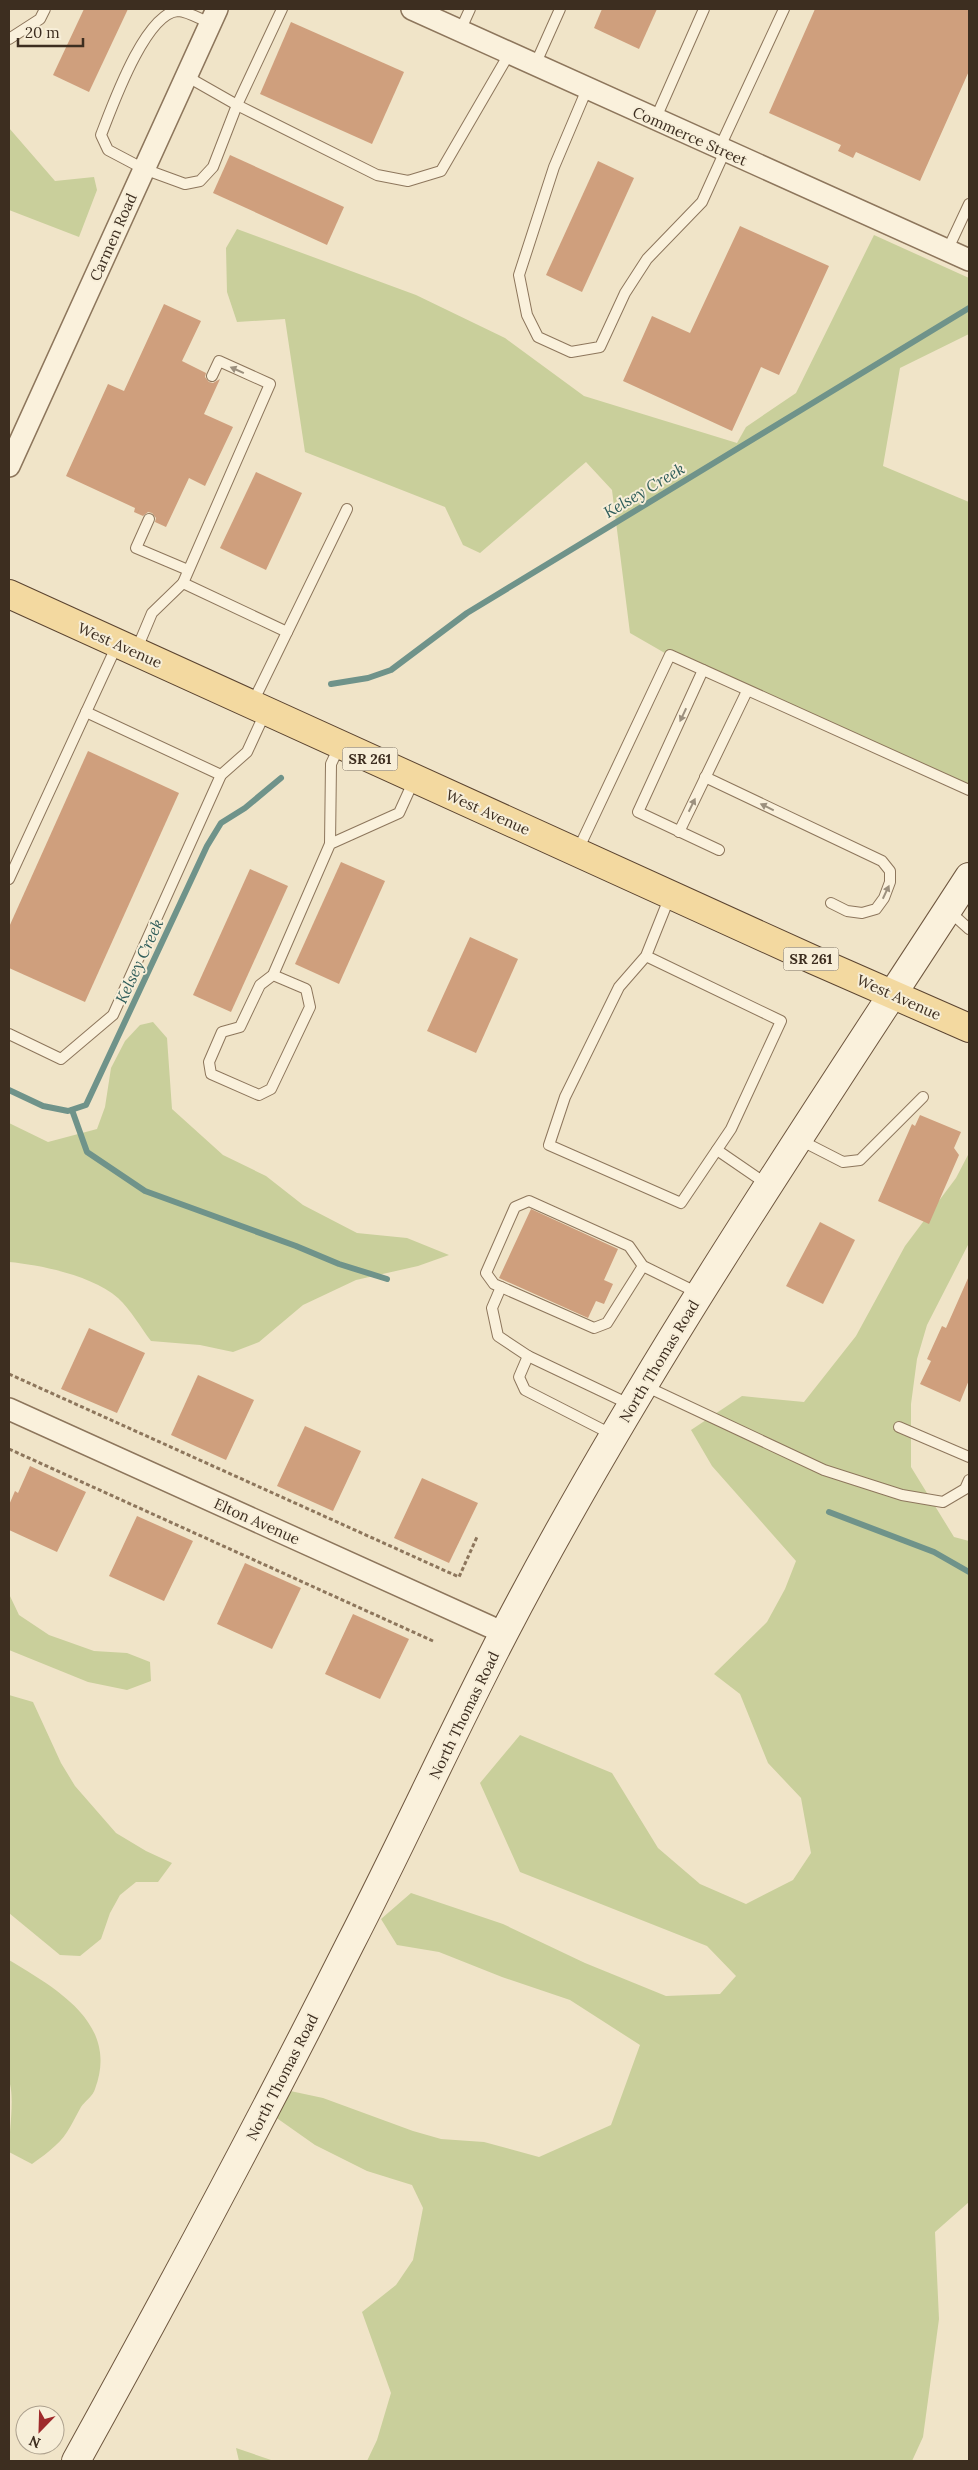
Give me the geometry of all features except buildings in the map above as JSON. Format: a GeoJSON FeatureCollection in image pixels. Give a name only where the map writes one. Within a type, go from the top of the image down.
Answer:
{"type":"FeatureCollection","features":[{"type":"Feature","properties":{"kind":"main road","name":"West Avenue"},"geometry":{"type":"LineString","coordinates":[[9,594],[814,960],[969,1028]]}},
{"type":"Feature","properties":{"kind":"street","name":"Commerce Street"},"geometry":{"type":"LineString","coordinates":[[412,9],[587,90],[969,260]]}},
{"type":"Feature","properties":{"kind":"street","name":"Carmen Road"},"geometry":{"type":"LineString","coordinates":[[9,466],[214,16]]}},
{"type":"Feature","properties":{"kind":"street","name":"North Thomas Road"},"geometry":{"type":"LineString","coordinates":[[76,2461],[195,2246],[355,1936],[504,1633],[614,1435],[699,1294],[892,993],[969,878]]}},
{"type":"Feature","properties":{"kind":"street","name":"Elton Avenue"},"geometry":{"type":"LineString","coordinates":[[9,1409],[504,1633]]}},
{"type":"Feature","properties":{"kind":"lane"},"geometry":{"type":"LineString","coordinates":[[9,39],[40,18],[46,9]]}},
{"type":"Feature","properties":{"kind":"lane"},"geometry":{"type":"LineString","coordinates":[[214,16],[178,11],[161,17],[140,46],[101,135],[108,150],[144,169],[185,184],[200,181],[213,167],[237,105],[282,9]]}},
{"type":"Feature","properties":{"kind":"lane"},"geometry":{"type":"LineString","coordinates":[[460,31],[470,9]]}},
{"type":"Feature","properties":{"kind":"lane"},"geometry":{"type":"LineString","coordinates":[[535,65],[560,9]]}},
{"type":"Feature","properties":{"kind":"lane"},"geometry":{"type":"LineString","coordinates":[[655,120],[704,9]]}},
{"type":"Feature","properties":{"kind":"lane"},"geometry":{"type":"LineString","coordinates":[[587,90],[554,167],[519,275],[527,315],[538,337],[571,352],[600,347],[625,293],[647,259],[702,202],[722,150],[784,9]]}},
{"type":"Feature","properties":{"kind":"lane"},"geometry":{"type":"LineString","coordinates":[[186,76],[237,105],[377,176],[408,181],[441,171],[509,54]]}},
{"type":"Feature","properties":{"kind":"lane"},"geometry":{"type":"LineString","coordinates":[[947,251],[969,204]]}},
{"type":"Feature","properties":{"kind":"lane"},"geometry":{"type":"LineString","coordinates":[[9,879],[86,712],[126,648],[152,613],[183,583],[270,384],[219,361],[212,376]]}},
{"type":"Feature","properties":{"kind":"lane"},"geometry":{"type":"LineString","coordinates":[[9,1034],[61,1059],[113,1015],[221,775],[247,752],[259,708],[287,632],[346,509]]}},
{"type":"Feature","properties":{"kind":"lane"},"geometry":{"type":"LineString","coordinates":[[149,519],[136,548],[188,570]]}},
{"type":"Feature","properties":{"kind":"lane"},"geometry":{"type":"LineString","coordinates":[[183,583],[287,632]]}},
{"type":"Feature","properties":{"kind":"lane"},"geometry":{"type":"LineString","coordinates":[[577,852],[670,655],[747,691],[962,784],[969,790]]}},
{"type":"Feature","properties":{"kind":"lane"},"geometry":{"type":"LineString","coordinates":[[704,670],[638,812],[719,850]]}},
{"type":"Feature","properties":{"kind":"lane"},"geometry":{"type":"LineString","coordinates":[[679,832],[747,691]]}},
{"type":"Feature","properties":{"kind":"lane"},"geometry":{"type":"LineString","coordinates":[[86,712],[221,775]]}},
{"type":"Feature","properties":{"kind":"lane"},"geometry":{"type":"LineString","coordinates":[[273,975],[306,988],[310,1006],[272,1089],[259,1095],[211,1074],[209,1062],[222,1032],[240,1027],[260,985],[273,975],[330,844],[331,764],[340,745]]}},
{"type":"Feature","properties":{"kind":"lane"},"geometry":{"type":"LineString","coordinates":[[705,777],[882,861],[890,871],[890,882],[884,898],[876,909],[862,913],[847,911],[831,903]]}},
{"type":"Feature","properties":{"kind":"lane"},"geometry":{"type":"LineString","coordinates":[[330,844],[399,813],[414,779]]}},
{"type":"Feature","properties":{"kind":"lane"},"geometry":{"type":"LineString","coordinates":[[646,956],[781,1021],[732,1129],[681,1203],[549,1145],[565,1097],[619,987],[646,956],[671,895]]}},
{"type":"Feature","properties":{"kind":"lane"},"geometry":{"type":"LineString","coordinates":[[948,910],[969,929]]}},
{"type":"Feature","properties":{"kind":"lane"},"geometry":{"type":"LineString","coordinates":[[800,1139],[843,1162],[860,1160],[923,1097]]}},
{"type":"Feature","properties":{"kind":"lane"},"geometry":{"type":"LineString","coordinates":[[717,1150],[769,1186]]}},
{"type":"Feature","properties":{"kind":"lane"},"geometry":{"type":"LineString","coordinates":[[643,1266],[607,1322],[594,1328],[494,1284],[486,1273],[515,1207],[530,1201],[629,1246],[643,1266],[699,1294]]}},
{"type":"Feature","properties":{"kind":"lane"},"geometry":{"type":"LineString","coordinates":[[501,1287],[492,1308],[498,1336],[528,1356],[638,1396],[824,1470],[902,1494],[942,1502],[965,1489],[969,1480]]}},
{"type":"Feature","properties":{"kind":"lane"},"geometry":{"type":"LineString","coordinates":[[528,1356],[519,1377],[525,1390],[614,1435]]}},
{"type":"Feature","properties":{"kind":"lane"},"geometry":{"type":"LineString","coordinates":[[899,1427],[969,1457]]}},
{"type":"Feature","properties":{"kind":"path"},"geometry":{"type":"LineString","coordinates":[[9,1374],[459,1577],[477,1536]]}},
{"type":"Feature","properties":{"kind":"path"},"geometry":{"type":"LineString","coordinates":[[9,1449],[433,1641]]}},
{"type":"Feature","properties":{"kind":"green space"},"geometry":{"type":"Polygon","coordinates":[[[9,128],[55,181],[94,177],[97,190],[79,237],[9,210],[9,128]]]}},
{"type":"Feature","properties":{"kind":"green space"},"geometry":{"type":"Polygon","coordinates":[[[237,229],[416,295],[505,338],[584,396],[737,443],[746,427],[796,393],[874,235],[969,278],[969,334],[900,368],[883,466],[969,502],[969,790],[670,656],[630,633],[612,490],[586,462],[480,553],[463,545],[445,507],[305,452],[285,319],[237,322],[227,292],[226,248],[237,229]]]}},
{"type":"Feature","properties":{"kind":"green space"},"geometry":{"type":"Polygon","coordinates":[[[153,1022],[167,1038],[172,1109],[223,1155],[266,1176],[303,1205],[357,1233],[407,1238],[449,1255],[418,1266],[356,1280],[303,1305],[259,1342],[233,1352],[200,1345],[151,1341],[127,1308],[107,1290],[66,1273],[9,1262],[9,1123],[48,1142],[97,1129],[105,1107],[111,1068],[125,1041],[140,1025],[153,1022]]]}},
{"type":"Feature","properties":{"kind":"green space"},"geometry":{"type":"Polygon","coordinates":[[[969,1153],[969,1243],[927,1325],[917,1359],[911,1404],[911,1467],[954,1537],[969,1541],[969,2202],[935,2232],[939,2319],[923,2437],[912,2461],[367,2461],[377,2440],[391,2393],[362,2312],[396,2285],[413,2260],[423,2208],[412,2185],[367,2171],[315,2145],[271,2114],[281,2089],[323,2098],[413,2131],[441,2139],[484,2142],[539,2157],[611,2125],[640,2045],[570,2000],[502,1977],[439,1952],[397,1945],[381,1919],[411,1893],[503,1924],[585,1963],[666,1996],[720,1994],[736,1976],[707,1946],[520,1872],[480,1783],[520,1735],[612,1773],[658,1848],[700,1884],[746,1904],[793,1880],[811,1853],[801,1798],[768,1763],[740,1694],[714,1674],[767,1622],[785,1589],[796,1561],[712,1466],[691,1430],[742,1396],[804,1402],[856,1336],[905,1246],[956,1178],[969,1153]]]}},
{"type":"Feature","properties":{"kind":"green space"},"geometry":{"type":"Polygon","coordinates":[[[9,1594],[19,1615],[49,1635],[94,1651],[127,1653],[150,1662],[151,1681],[127,1690],[88,1682],[9,1650],[9,1594]]]}},
{"type":"Feature","properties":{"kind":"green space"},"geometry":{"type":"Polygon","coordinates":[[[9,1695],[33,1702],[61,1763],[75,1786],[116,1833],[146,1851],[172,1863],[158,1882],[136,1882],[120,1895],[110,1913],[101,1939],[80,1956],[60,1955],[9,1913],[9,1695]]]}},
{"type":"Feature","properties":{"kind":"green space"},"geometry":{"type":"Polygon","coordinates":[[[9,1960],[45,1983],[79,2010],[91,2027],[99,2045],[100,2066],[94,2092],[81,2107],[60,2141],[32,2164],[9,2152],[12,2096],[9,2081],[9,1960]]]}},
{"type":"Feature","properties":{"kind":"green space"},"geometry":{"type":"Polygon","coordinates":[[[236,2448],[274,2461],[239,2461],[236,2448]]]}},
{"type":"Feature","properties":{"kind":"waterway","name":"Kelsey Creek"},"geometry":{"type":"LineString","coordinates":[[331,684],[368,678],[391,670],[467,613],[969,308]]}},
{"type":"Feature","properties":{"kind":"waterway","name":"Kelsey Creek"},"geometry":{"type":"LineString","coordinates":[[9,1090],[43,1106],[68,1111],[86,1105],[207,846],[221,823],[245,808],[281,778]]}},
{"type":"Feature","properties":{"kind":"waterway"},"geometry":{"type":"LineString","coordinates":[[72,1110],[87,1152],[145,1191],[296,1246],[339,1264],[387,1279]]}},
{"type":"Feature","properties":{"kind":"waterway"},"geometry":{"type":"LineString","coordinates":[[829,1512],[934,1552],[969,1572]]}}]}
